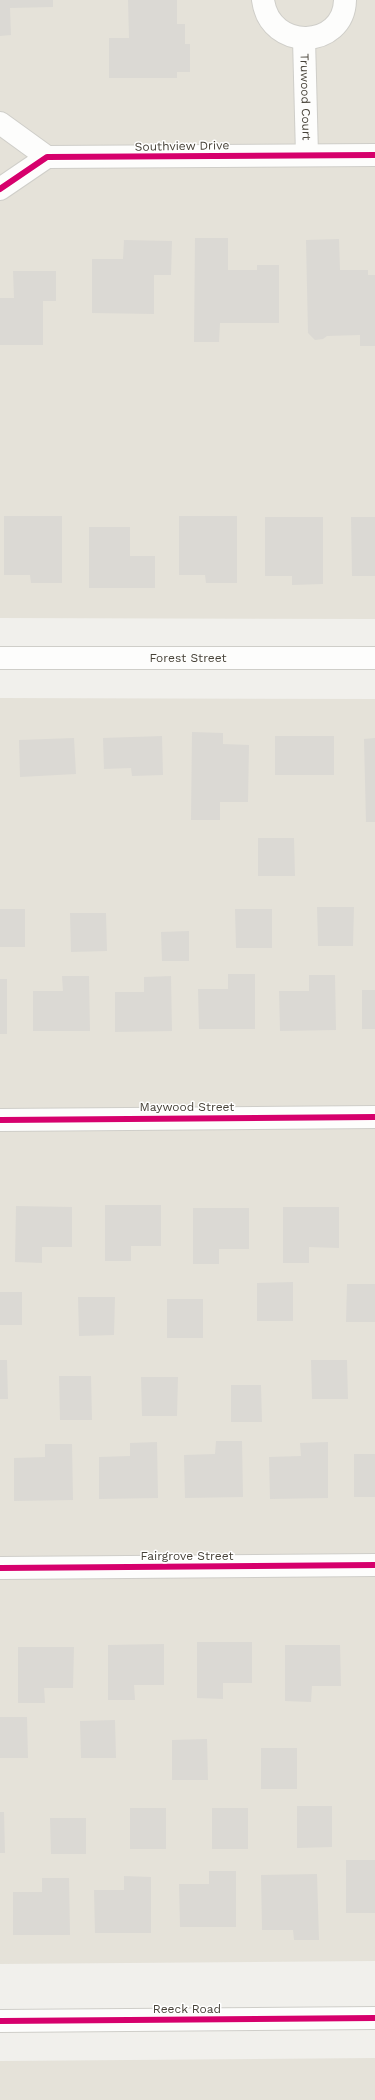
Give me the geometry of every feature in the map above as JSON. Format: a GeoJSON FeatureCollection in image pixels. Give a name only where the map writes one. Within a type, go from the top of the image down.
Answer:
{"type":"FeatureCollection","features":[{"type":"Feature","properties":{"kind":"street","name":"Truwood Court"},"geometry":{"type":"LineString","coordinates":[[263,0],[264,9],[270,21],[279,31],[291,37],[304,39],[318,36],[330,29],[339,18],[344,0]]}},
{"type":"Feature","properties":{"kind":"street","name":"Truwood Court"},"geometry":{"type":"LineString","coordinates":[[304,39],[307,155]]}},
{"type":"Feature","properties":{"kind":"street"},"geometry":{"type":"LineString","coordinates":[[0,123],[47,157],[0,189]]}},
{"type":"Feature","properties":{"kind":"street","name":"Southview Drive"},"geometry":{"type":"LineString","coordinates":[[47,157],[133,158],[307,155],[375,156]]}},
{"type":"Feature","properties":{"kind":"street","name":"Forest Street"},"geometry":{"type":"LineString","coordinates":[[0,658],[375,658]]}},
{"type":"Feature","properties":{"kind":"street","name":"Maywood Street"},"geometry":{"type":"LineString","coordinates":[[0,1120],[375,1117]]}},
{"type":"Feature","properties":{"kind":"street","name":"Fairgrove Street"},"geometry":{"type":"LineString","coordinates":[[0,1568],[375,1566]]}},
{"type":"Feature","properties":{"kind":"street","name":"Reeck Road"},"geometry":{"type":"LineString","coordinates":[[0,2021],[375,2018]]}},
{"type":"Feature","properties":{"kind":"shaded area"},"geometry":{"type":"Polygon","coordinates":[[[0,0],[375,0],[375,619],[0,618],[0,0]]]}},
{"type":"Feature","properties":{"kind":"shaded area"},"geometry":{"type":"Polygon","coordinates":[[[0,698],[375,699],[375,1961],[0,1964],[0,698]]]}},
{"type":"Feature","properties":{"kind":"shaded area"},"geometry":{"type":"Polygon","coordinates":[[[375,2058],[375,2100],[0,2100],[0,2061],[375,2058]]]}},
{"type":"Feature","properties":{"kind":"building"},"geometry":{"type":"Polygon","coordinates":[[[0,0],[53,0],[53,7],[10,8],[11,35],[0,36],[0,0]]]}},
{"type":"Feature","properties":{"kind":"building"},"geometry":{"type":"Polygon","coordinates":[[[128,0],[177,0],[177,24],[185,24],[185,44],[190,44],[190,72],[177,72],[177,78],[109,78],[109,38],[129,38],[128,0]]]}},
{"type":"Feature","properties":{"kind":"building"},"geometry":{"type":"Polygon","coordinates":[[[195,238],[228,238],[228,270],[257,270],[257,265],[279,265],[279,323],[220,323],[219,342],[194,342],[195,238]]]}},
{"type":"Feature","properties":{"kind":"building"},"geometry":{"type":"Polygon","coordinates":[[[339,239],[340,270],[368,270],[368,275],[375,275],[375,346],[360,346],[360,335],[327,336],[323,339],[315,340],[308,333],[306,240],[339,239]]]}},
{"type":"Feature","properties":{"kind":"building"},"geometry":{"type":"Polygon","coordinates":[[[124,240],[172,241],[171,275],[154,275],[154,314],[92,313],[92,259],[123,259],[124,240]]]}},
{"type":"Feature","properties":{"kind":"building"},"geometry":{"type":"Polygon","coordinates":[[[13,271],[56,271],[56,301],[43,301],[43,345],[0,345],[0,298],[14,298],[13,271]]]}},
{"type":"Feature","properties":{"kind":"building"},"geometry":{"type":"Polygon","coordinates":[[[4,516],[62,516],[62,583],[31,583],[30,575],[4,575],[4,516]]]}},
{"type":"Feature","properties":{"kind":"building"},"geometry":{"type":"Polygon","coordinates":[[[179,516],[237,516],[237,583],[206,583],[205,575],[179,575],[179,516]]]}},
{"type":"Feature","properties":{"kind":"building"},"geometry":{"type":"Polygon","coordinates":[[[265,517],[323,517],[323,584],[292,585],[292,576],[265,576],[265,517]]]}},
{"type":"Feature","properties":{"kind":"building"},"geometry":{"type":"Polygon","coordinates":[[[351,517],[375,517],[375,576],[352,576],[351,517]]]}},
{"type":"Feature","properties":{"kind":"building"},"geometry":{"type":"Polygon","coordinates":[[[89,527],[130,527],[130,556],[155,556],[155,588],[89,588],[89,527]]]}},
{"type":"Feature","properties":{"kind":"building"},"geometry":{"type":"Polygon","coordinates":[[[192,732],[223,733],[223,744],[249,745],[248,802],[220,802],[220,820],[191,820],[192,732]]]}},
{"type":"Feature","properties":{"kind":"building"},"geometry":{"type":"Polygon","coordinates":[[[162,736],[163,775],[132,776],[131,768],[104,769],[103,738],[162,736]]]}},
{"type":"Feature","properties":{"kind":"building"},"geometry":{"type":"Polygon","coordinates":[[[275,736],[334,736],[334,775],[275,775],[275,736]]]}},
{"type":"Feature","properties":{"kind":"building"},"geometry":{"type":"Polygon","coordinates":[[[74,738],[76,774],[20,777],[19,740],[74,738]]]}},
{"type":"Feature","properties":{"kind":"building"},"geometry":{"type":"Polygon","coordinates":[[[375,738],[375,822],[366,822],[364,739],[375,738]]]}},
{"type":"Feature","properties":{"kind":"building"},"geometry":{"type":"Polygon","coordinates":[[[258,838],[294,838],[295,876],[258,876],[258,838]]]}},
{"type":"Feature","properties":{"kind":"building"},"geometry":{"type":"Polygon","coordinates":[[[317,907],[354,907],[353,946],[318,946],[317,907]]]}},
{"type":"Feature","properties":{"kind":"building"},"geometry":{"type":"Polygon","coordinates":[[[0,909],[25,909],[25,947],[0,947],[0,909]]]}},
{"type":"Feature","properties":{"kind":"building"},"geometry":{"type":"Polygon","coordinates":[[[235,909],[272,909],[272,948],[236,948],[235,909]]]}},
{"type":"Feature","properties":{"kind":"building"},"geometry":{"type":"Polygon","coordinates":[[[70,913],[106,913],[107,951],[71,952],[70,913]]]}},
{"type":"Feature","properties":{"kind":"building"},"geometry":{"type":"Polygon","coordinates":[[[189,931],[189,961],[162,961],[161,932],[189,931]]]}},
{"type":"Feature","properties":{"kind":"building"},"geometry":{"type":"Polygon","coordinates":[[[228,974],[255,974],[255,1029],[199,1029],[198,989],[228,989],[228,974]]]}},
{"type":"Feature","properties":{"kind":"building"},"geometry":{"type":"Polygon","coordinates":[[[309,975],[335,975],[336,1030],[280,1031],[279,991],[309,991],[309,975]]]}},
{"type":"Feature","properties":{"kind":"building"},"geometry":{"type":"Polygon","coordinates":[[[62,976],[89,976],[90,1031],[33,1031],[33,991],[63,991],[62,976]]]}},
{"type":"Feature","properties":{"kind":"building"},"geometry":{"type":"Polygon","coordinates":[[[171,976],[172,1031],[115,1032],[115,992],[144,992],[144,977],[171,976]]]}},
{"type":"Feature","properties":{"kind":"building"},"geometry":{"type":"Polygon","coordinates":[[[0,979],[7,979],[7,1034],[0,1034],[0,979]]]}},
{"type":"Feature","properties":{"kind":"building"},"geometry":{"type":"Polygon","coordinates":[[[362,990],[375,990],[375,1029],[362,1029],[362,990]]]}},
{"type":"Feature","properties":{"kind":"building"},"geometry":{"type":"Polygon","coordinates":[[[105,1205],[161,1205],[161,1246],[131,1246],[131,1261],[105,1261],[105,1205]]]}},
{"type":"Feature","properties":{"kind":"building"},"geometry":{"type":"Polygon","coordinates":[[[16,1206],[72,1207],[72,1247],[42,1247],[42,1263],[15,1262],[16,1206]]]}},
{"type":"Feature","properties":{"kind":"building"},"geometry":{"type":"Polygon","coordinates":[[[283,1207],[339,1207],[339,1248],[309,1247],[309,1263],[283,1263],[283,1207]]]}},
{"type":"Feature","properties":{"kind":"building"},"geometry":{"type":"Polygon","coordinates":[[[193,1208],[249,1208],[249,1249],[219,1249],[219,1264],[193,1264],[193,1208]]]}},
{"type":"Feature","properties":{"kind":"building"},"geometry":{"type":"Polygon","coordinates":[[[293,1282],[293,1321],[257,1321],[257,1283],[293,1282]]]}},
{"type":"Feature","properties":{"kind":"building"},"geometry":{"type":"Polygon","coordinates":[[[347,1284],[375,1284],[375,1322],[346,1322],[347,1284]]]}},
{"type":"Feature","properties":{"kind":"building"},"geometry":{"type":"Polygon","coordinates":[[[0,1292],[22,1292],[22,1325],[0,1325],[0,1292]]]}},
{"type":"Feature","properties":{"kind":"building"},"geometry":{"type":"Polygon","coordinates":[[[78,1297],[115,1297],[114,1335],[79,1336],[78,1297]]]}},
{"type":"Feature","properties":{"kind":"building"},"geometry":{"type":"Polygon","coordinates":[[[167,1299],[203,1299],[203,1338],[167,1338],[167,1299]]]}},
{"type":"Feature","properties":{"kind":"building"},"geometry":{"type":"Polygon","coordinates":[[[0,1360],[7,1360],[8,1399],[0,1399],[0,1360]]]}},
{"type":"Feature","properties":{"kind":"building"},"geometry":{"type":"Polygon","coordinates":[[[311,1360],[347,1360],[348,1399],[312,1399],[311,1360]]]}},
{"type":"Feature","properties":{"kind":"building"},"geometry":{"type":"Polygon","coordinates":[[[59,1376],[91,1376],[92,1420],[60,1420],[59,1376]]]}},
{"type":"Feature","properties":{"kind":"building"},"geometry":{"type":"Polygon","coordinates":[[[141,1377],[178,1377],[177,1416],[142,1416],[141,1377]]]}},
{"type":"Feature","properties":{"kind":"building"},"geometry":{"type":"Polygon","coordinates":[[[231,1385],[261,1385],[262,1422],[231,1422],[231,1385]]]}},
{"type":"Feature","properties":{"kind":"building"},"geometry":{"type":"Polygon","coordinates":[[[216,1441],[242,1441],[243,1497],[185,1498],[184,1455],[215,1454],[216,1441]]]}},
{"type":"Feature","properties":{"kind":"building"},"geometry":{"type":"Polygon","coordinates":[[[157,1442],[158,1498],[99,1499],[99,1457],[130,1456],[130,1443],[157,1442]]]}},
{"type":"Feature","properties":{"kind":"building"},"geometry":{"type":"Polygon","coordinates":[[[328,1442],[328,1498],[270,1499],[269,1457],[301,1456],[300,1443],[328,1442]]]}},
{"type":"Feature","properties":{"kind":"building"},"geometry":{"type":"Polygon","coordinates":[[[45,1444],[72,1444],[73,1500],[14,1501],[14,1458],[45,1457],[45,1444]]]}},
{"type":"Feature","properties":{"kind":"building"},"geometry":{"type":"Polygon","coordinates":[[[354,1454],[375,1454],[375,1497],[354,1497],[354,1454]]]}},
{"type":"Feature","properties":{"kind":"building"},"geometry":{"type":"Polygon","coordinates":[[[197,1642],[252,1642],[252,1683],[223,1683],[223,1699],[197,1698],[197,1642]]]}},
{"type":"Feature","properties":{"kind":"building"},"geometry":{"type":"Polygon","coordinates":[[[164,1644],[164,1685],[134,1685],[135,1700],[108,1700],[108,1645],[164,1644]]]}},
{"type":"Feature","properties":{"kind":"building"},"geometry":{"type":"Polygon","coordinates":[[[285,1645],[340,1645],[341,1686],[312,1686],[311,1702],[285,1701],[285,1645]]]}},
{"type":"Feature","properties":{"kind":"building"},"geometry":{"type":"Polygon","coordinates":[[[18,1647],[74,1647],[73,1688],[44,1688],[45,1703],[18,1703],[18,1647]]]}},
{"type":"Feature","properties":{"kind":"building"},"geometry":{"type":"Polygon","coordinates":[[[0,1717],[27,1717],[28,1758],[0,1758],[0,1717]]]}},
{"type":"Feature","properties":{"kind":"building"},"geometry":{"type":"Polygon","coordinates":[[[115,1720],[116,1758],[81,1758],[80,1721],[115,1720]]]}},
{"type":"Feature","properties":{"kind":"building"},"geometry":{"type":"Polygon","coordinates":[[[207,1739],[208,1780],[172,1780],[172,1740],[207,1739]]]}},
{"type":"Feature","properties":{"kind":"building"},"geometry":{"type":"Polygon","coordinates":[[[261,1748],[297,1748],[297,1789],[261,1789],[261,1748]]]}},
{"type":"Feature","properties":{"kind":"building"},"geometry":{"type":"Polygon","coordinates":[[[297,1806],[332,1806],[332,1847],[297,1848],[297,1806]]]}},
{"type":"Feature","properties":{"kind":"building"},"geometry":{"type":"Polygon","coordinates":[[[130,1808],[166,1808],[166,1849],[130,1849],[130,1808]]]}},
{"type":"Feature","properties":{"kind":"building"},"geometry":{"type":"Polygon","coordinates":[[[212,1808],[248,1808],[248,1849],[212,1849],[212,1808]]]}},
{"type":"Feature","properties":{"kind":"building"},"geometry":{"type":"Polygon","coordinates":[[[0,1812],[4,1812],[5,1853],[0,1853],[0,1812]]]}},
{"type":"Feature","properties":{"kind":"building"},"geometry":{"type":"Polygon","coordinates":[[[50,1818],[86,1818],[86,1854],[51,1854],[50,1818]]]}},
{"type":"Feature","properties":{"kind":"building"},"geometry":{"type":"Polygon","coordinates":[[[346,1860],[375,1860],[375,1913],[346,1913],[346,1860]]]}},
{"type":"Feature","properties":{"kind":"building"},"geometry":{"type":"Polygon","coordinates":[[[209,1871],[236,1871],[236,1927],[180,1927],[179,1884],[209,1884],[209,1871]]]}},
{"type":"Feature","properties":{"kind":"building"},"geometry":{"type":"Polygon","coordinates":[[[317,1874],[319,1940],[294,1940],[293,1930],[262,1930],[261,1875],[317,1874]]]}},
{"type":"Feature","properties":{"kind":"building"},"geometry":{"type":"Polygon","coordinates":[[[124,1876],[151,1877],[151,1933],[95,1933],[94,1890],[124,1890],[124,1876]]]}},
{"type":"Feature","properties":{"kind":"building"},"geometry":{"type":"Polygon","coordinates":[[[42,1878],[69,1878],[70,1935],[13,1935],[13,1892],[42,1892],[42,1878]]]}},
{"type":"Feature","properties":{"kind":"cycle path"},"geometry":{"type":"LineString","coordinates":[[0,189],[47,157],[375,155]]}},
{"type":"Feature","properties":{"kind":"cycle path"},"geometry":{"type":"LineString","coordinates":[[0,1120],[375,1117]]}},
{"type":"Feature","properties":{"kind":"cycle path"},"geometry":{"type":"LineString","coordinates":[[0,1568],[375,1565]]}},
{"type":"Feature","properties":{"kind":"cycle path"},"geometry":{"type":"LineString","coordinates":[[0,2021],[375,2018]]}}]}
